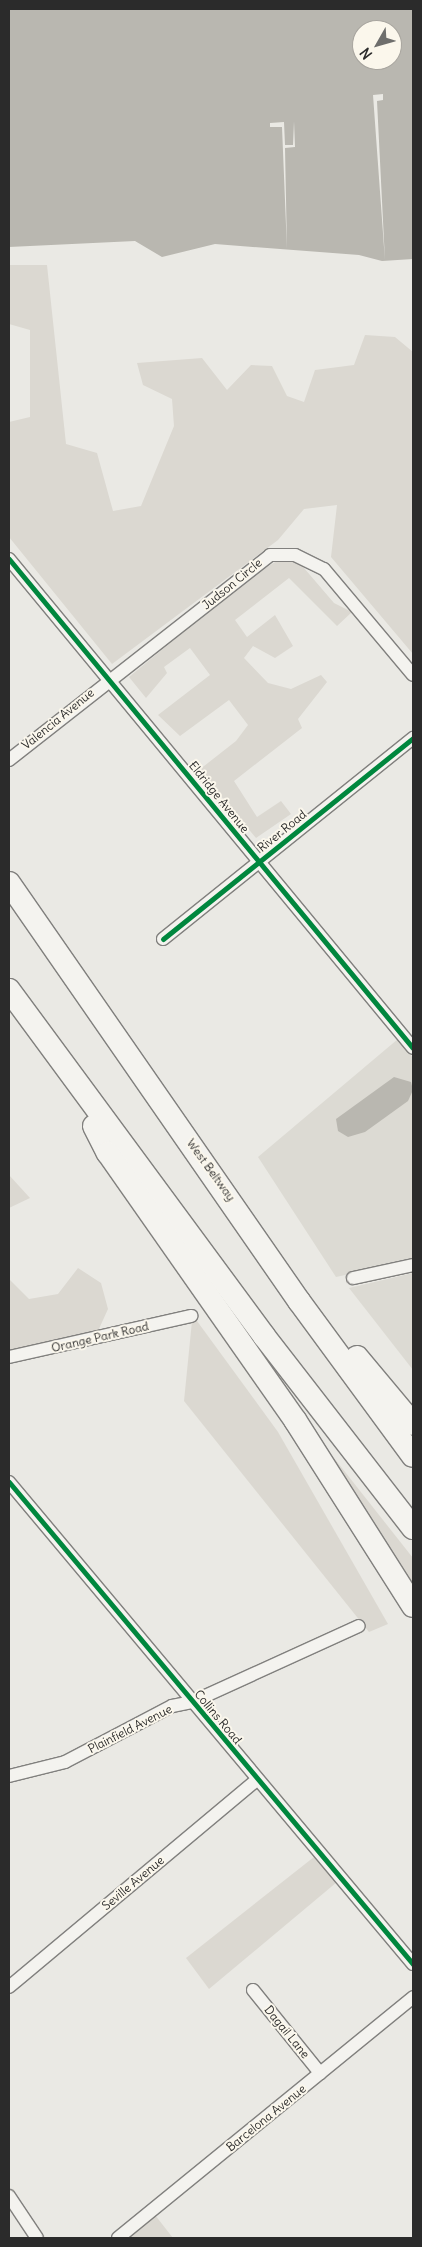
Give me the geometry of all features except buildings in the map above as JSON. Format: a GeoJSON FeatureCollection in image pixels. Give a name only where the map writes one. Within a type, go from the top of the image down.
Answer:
{"type":"FeatureCollection","features":[{"type":"Feature","properties":{"kind":"highway","name":"West Beltway"},"geometry":{"type":"LineString","coordinates":[[9,883],[413,1456]]}},
{"type":"Feature","properties":{"kind":"highway"},"geometry":{"type":"LineString","coordinates":[[9,990],[65,1070],[413,1528]]}},
{"type":"Feature","properties":{"kind":"highway"},"geometry":{"type":"LineString","coordinates":[[65,1070],[108,1153],[289,1412],[413,1606]]}},
{"type":"Feature","properties":{"kind":"highway"},"geometry":{"type":"LineString","coordinates":[[265,1247],[413,1424]]}},
{"type":"Feature","properties":{"kind":"street","name":"Judson Circle"},"geometry":{"type":"LineString","coordinates":[[108,678],[190,618],[253,565],[284,553],[324,569],[413,675]]}},
{"type":"Feature","properties":{"kind":"street","name":"Eldridge Avenue"},"geometry":{"type":"LineString","coordinates":[[9,559],[413,1048]]}},
{"type":"Feature","properties":{"kind":"street","name":"Valencia Avenue"},"geometry":{"type":"LineString","coordinates":[[9,760],[108,678]]}},
{"type":"Feature","properties":{"kind":"street","name":"River Road"},"geometry":{"type":"LineString","coordinates":[[163,939],[413,738]]}},
{"type":"Feature","properties":{"kind":"street"},"geometry":{"type":"LineString","coordinates":[[353,1278],[413,1265]]}},
{"type":"Feature","properties":{"kind":"street","name":"Orange Park Road"},"geometry":{"type":"LineString","coordinates":[[9,1357],[191,1316]]}},
{"type":"Feature","properties":{"kind":"street","name":"Collins Road"},"geometry":{"type":"LineString","coordinates":[[9,1482],[413,1964]]}},
{"type":"Feature","properties":{"kind":"street","name":"Plainfield Avenue"},"geometry":{"type":"LineString","coordinates":[[9,1776],[65,1762],[172,1706],[192,1702],[359,1626]]}},
{"type":"Feature","properties":{"kind":"street","name":"Seville Avenue"},"geometry":{"type":"LineString","coordinates":[[9,1987],[257,1780]]}},
{"type":"Feature","properties":{"kind":"street","name":"Dagail Lane"},"geometry":{"type":"LineString","coordinates":[[254,1990],[320,2073]]}},
{"type":"Feature","properties":{"kind":"street","name":"Barcelona Avenue"},"geometry":{"type":"LineString","coordinates":[[118,2238],[413,1997]]}},
{"type":"Feature","properties":{"kind":"street"},"geometry":{"type":"LineString","coordinates":[[9,2196],[37,2238]]}},
{"type":"Feature","properties":{"kind":"shaded area"},"geometry":{"type":"Polygon","coordinates":[[[9,9],[413,9],[413,259],[382,261],[359,255],[215,244],[162,257],[135,241],[9,247],[9,9]]]}},
{"type":"Feature","properties":{"kind":"shaded area"},"geometry":{"type":"Polygon","coordinates":[[[9,265],[47,265],[66,444],[97,453],[113,511],[141,506],[174,426],[172,399],[143,385],[137,363],[202,358],[227,390],[251,365],[272,366],[287,396],[304,402],[315,370],[354,365],[365,335],[395,337],[413,352],[413,654],[331,557],[337,505],[304,509],[278,540],[112,664],[9,537],[9,422],[30,417],[30,330],[9,324],[9,265]]]}},
{"type":"Feature","properties":{"kind":"shaded area"},"geometry":{"type":"Polygon","coordinates":[[[277,561],[298,561],[334,603],[352,612],[337,626],[289,578],[235,620],[247,637],[275,615],[293,646],[275,658],[253,646],[244,658],[268,683],[291,689],[321,675],[327,682],[298,719],[302,728],[234,781],[257,817],[281,801],[291,814],[256,838],[199,770],[236,741],[248,725],[229,700],[180,736],[158,715],[210,675],[190,648],[164,667],[167,673],[146,698],[129,677],[247,579],[277,561]]]}},
{"type":"Feature","properties":{"kind":"shaded area"},"geometry":{"type":"Polygon","coordinates":[[[398,1039],[413,1058],[413,1260],[336,1277],[258,1157],[398,1039]]]}},
{"type":"Feature","properties":{"kind":"shaded area"},"geometry":{"type":"Polygon","coordinates":[[[394,1077],[411,1082],[413,1090],[408,1101],[365,1132],[348,1137],[338,1131],[336,1119],[394,1077]]]}},
{"type":"Feature","properties":{"kind":"shaded area"},"geometry":{"type":"Polygon","coordinates":[[[9,1175],[30,1198],[9,1208],[9,1175]]]}},
{"type":"Feature","properties":{"kind":"shaded area"},"geometry":{"type":"Polygon","coordinates":[[[78,1268],[101,1283],[108,1309],[98,1331],[9,1351],[9,1279],[29,1299],[58,1294],[78,1268]]]}},
{"type":"Feature","properties":{"kind":"shaded area"},"geometry":{"type":"Polygon","coordinates":[[[413,1273],[413,1370],[349,1288],[413,1273]]]}},
{"type":"Feature","properties":{"kind":"shaded area"},"geometry":{"type":"Polygon","coordinates":[[[192,1321],[197,1321],[278,1432],[388,1624],[369,1632],[184,1401],[192,1321]]]}},
{"type":"Feature","properties":{"kind":"shaded area"},"geometry":{"type":"Polygon","coordinates":[[[323,1444],[413,1558],[413,1592],[323,1444]]]}},
{"type":"Feature","properties":{"kind":"shaded area"},"geometry":{"type":"Polygon","coordinates":[[[314,1857],[337,1882],[209,1989],[186,1958],[314,1857]]]}},
{"type":"Feature","properties":{"kind":"shaded area"},"geometry":{"type":"Polygon","coordinates":[[[155,2215],[173,2238],[128,2238],[155,2215]]]}},
{"type":"Feature","properties":{"kind":"pier"},"geometry":{"type":"Polygon","coordinates":[[[383,94],[383,100],[377,101],[385,261],[373,95],[383,94]]]}},
{"type":"Feature","properties":{"kind":"pier"},"geometry":{"type":"Polygon","coordinates":[[[294,121],[295,147],[285,148],[287,250],[282,127],[270,127],[270,123],[284,122],[285,145],[293,145],[294,121]]]}},
{"type":"Feature","properties":{"kind":"cycle path"},"geometry":{"type":"LineString","coordinates":[[9,559],[413,1048]]}},
{"type":"Feature","properties":{"kind":"cycle path"},"geometry":{"type":"LineString","coordinates":[[163,939],[413,738]]}},
{"type":"Feature","properties":{"kind":"cycle path"},"geometry":{"type":"LineString","coordinates":[[9,1482],[413,1964]]}}]}
